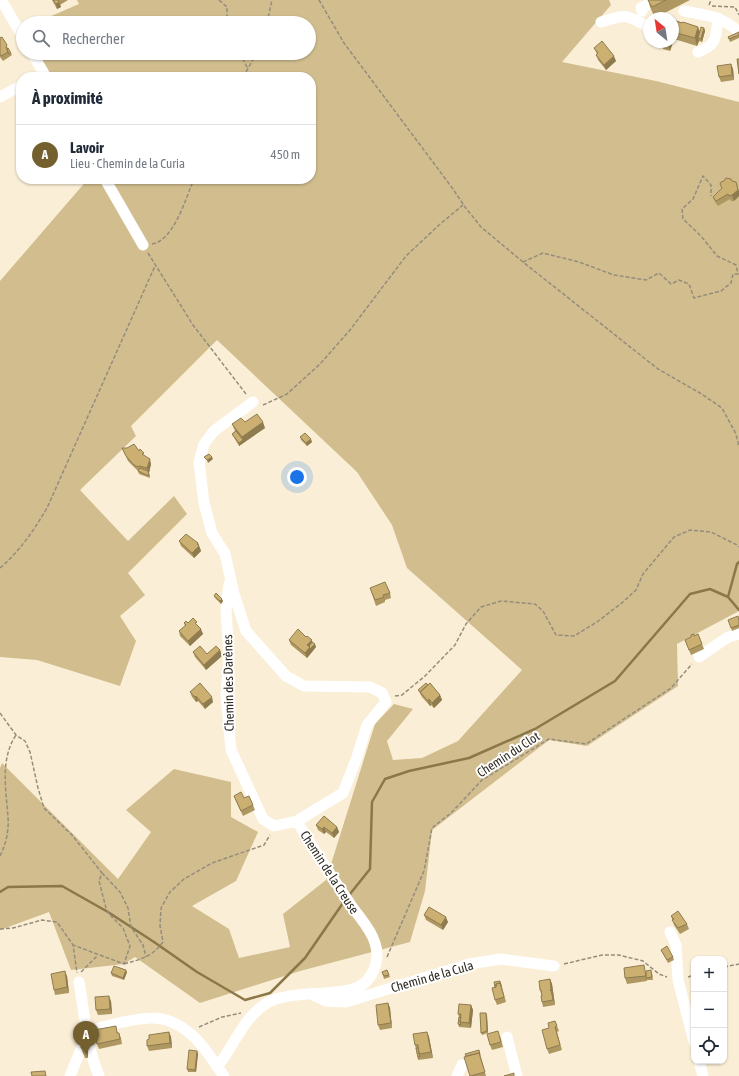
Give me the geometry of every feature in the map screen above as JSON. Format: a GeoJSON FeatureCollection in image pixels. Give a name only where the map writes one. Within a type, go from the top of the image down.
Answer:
{"type":"FeatureCollection","features":[{"type":"Feature","properties":{"kind":"street"},"geometry":{"type":"LineString","coordinates":[[2,0],[16,25]]}},
{"type":"Feature","properties":{"kind":"street"},"geometry":{"type":"LineString","coordinates":[[642,11],[641,8],[657,0]]}},
{"type":"Feature","properties":{"kind":"street"},"geometry":{"type":"LineString","coordinates":[[684,11],[718,18],[730,24],[739,32]]}},
{"type":"Feature","properties":{"kind":"street"},"geometry":{"type":"LineString","coordinates":[[601,22],[622,16],[629,16],[643,24]]}},
{"type":"Feature","properties":{"kind":"street"},"geometry":{"type":"LineString","coordinates":[[698,52],[708,48],[714,42],[718,18]]}},
{"type":"Feature","properties":{"kind":"street"},"geometry":{"type":"LineString","coordinates":[[35,60],[41,72]]}},
{"type":"Feature","properties":{"kind":"street"},"geometry":{"type":"LineString","coordinates":[[0,97],[16,89]]}},
{"type":"Feature","properties":{"kind":"street"},"geometry":{"type":"LineString","coordinates":[[108,184],[143,245]]}},
{"type":"Feature","properties":{"kind":"street"},"geometry":{"type":"LineString","coordinates":[[253,402],[214,432],[204,444],[199,462],[204,503],[212,533],[225,554],[234,594],[246,631],[286,676],[304,686],[370,687],[382,692],[384,698]]}},
{"type":"Feature","properties":{"kind":"street","name":"Chemin des Darènes"},"geometry":{"type":"LineString","coordinates":[[230,574],[226,609],[229,657],[226,694],[230,750],[264,819],[274,826]]}},
{"type":"Feature","properties":{"kind":"street"},"geometry":{"type":"LineString","coordinates":[[699,657],[728,637],[739,634]]}},
{"type":"Feature","properties":{"kind":"street","name":"Chemin de la Creuse"},"geometry":{"type":"LineString","coordinates":[[217,1067],[230,1050],[245,1025],[258,1009],[273,999],[351,990],[364,984],[374,971],[377,954],[375,942],[370,931],[316,854],[297,821],[343,793],[357,757],[367,725],[386,702],[384,698]]}},
{"type":"Feature","properties":{"kind":"street"},"geometry":{"type":"LineString","coordinates":[[274,826],[297,821]]}},
{"type":"Feature","properties":{"kind":"street"},"geometry":{"type":"LineString","coordinates":[[670,932],[676,944],[678,980],[691,1030]]}},
{"type":"Feature","properties":{"kind":"street","name":"Chemin de la Cula"},"geometry":{"type":"LineString","coordinates":[[312,994],[326,1001],[346,1002],[469,964],[501,959],[554,966]]}},
{"type":"Feature","properties":{"kind":"street"},"geometry":{"type":"LineString","coordinates":[[78,979],[95,1068],[98,1076]]}},
{"type":"Feature","properties":{"kind":"street"},"geometry":{"type":"LineString","coordinates":[[70,1076],[88,1032],[100,1027],[148,1018],[166,1020],[188,1031],[197,1040],[224,1076]]}},
{"type":"Feature","properties":{"kind":"street"},"geometry":{"type":"LineString","coordinates":[[507,1037],[517,1076]]}},
{"type":"Feature","properties":{"kind":"street"},"geometry":{"type":"LineString","coordinates":[[700,1064],[703,1076]]}},
{"type":"Feature","properties":{"kind":"street"},"geometry":{"type":"LineString","coordinates":[[457,1076],[462,1065]]}},
{"type":"Feature","properties":{"kind":"path"},"geometry":{"type":"LineString","coordinates":[[219,0],[227,7],[227,16]]}},
{"type":"Feature","properties":{"kind":"path"},"geometry":{"type":"LineString","coordinates":[[269,16],[272,0]]}},
{"type":"Feature","properties":{"kind":"path"},"geometry":{"type":"LineString","coordinates":[[319,0],[344,43],[481,227],[658,369],[700,393],[722,408],[736,434],[739,447]]}},
{"type":"Feature","properties":{"kind":"path"},"geometry":{"type":"LineString","coordinates":[[244,60],[248,69]]}},
{"type":"Feature","properties":{"kind":"path"},"geometry":{"type":"LineString","coordinates":[[246,72],[253,60]]}},
{"type":"Feature","properties":{"kind":"path"},"geometry":{"type":"LineString","coordinates":[[523,262],[543,253],[579,262],[614,275],[646,280],[659,273],[671,284],[680,280],[689,284],[694,298],[721,291],[731,283],[733,274],[738,274],[736,265],[717,256],[683,219],[682,209],[693,199],[703,176],[711,185],[711,196]]}},
{"type":"Feature","properties":{"kind":"path"},"geometry":{"type":"LineString","coordinates":[[192,184],[172,229],[164,239],[157,243],[143,245],[193,325],[253,402],[258,405],[263,405],[279,399],[287,394],[320,364],[350,330],[406,256],[439,225],[464,206]]}},
{"type":"Feature","properties":{"kind":"path"},"geometry":{"type":"LineString","coordinates":[[0,568],[11,559],[35,528],[47,508],[155,266]]}},
{"type":"Feature","properties":{"kind":"path"},"geometry":{"type":"LineString","coordinates":[[384,698],[402,695],[425,676],[455,645],[466,624],[481,607],[501,601],[535,604],[543,611],[556,635],[574,636],[597,622],[636,590],[643,574],[674,537],[690,530],[711,532],[739,547]]}},
{"type":"Feature","properties":{"kind":"path","name":"Chemin du Clot"},"geometry":{"type":"LineString","coordinates":[[387,958],[424,871],[432,828],[451,813],[482,780],[549,739],[586,744],[671,688],[699,657]]}},
{"type":"Feature","properties":{"kind":"path"},"geometry":{"type":"LineString","coordinates":[[0,713],[16,735],[25,741],[30,752],[44,808],[72,835],[102,873],[120,892],[128,908],[131,927],[143,945],[146,957]]}},
{"type":"Feature","properties":{"kind":"path"},"geometry":{"type":"LineString","coordinates":[[0,856],[6,843],[8,818],[2,779],[3,765],[8,746],[16,735]]}},
{"type":"Feature","properties":{"kind":"path"},"geometry":{"type":"LineString","coordinates":[[73,945],[124,964],[146,957],[157,950],[163,942],[160,926],[161,908],[170,892],[184,879],[212,863],[264,845],[268,840],[274,826]]}},
{"type":"Feature","properties":{"kind":"path"},"geometry":{"type":"LineString","coordinates":[[102,873],[99,881],[106,908],[110,915],[123,928],[130,946],[124,964]]}},
{"type":"Feature","properties":{"kind":"path"},"geometry":{"type":"LineString","coordinates":[[0,929],[13,928],[42,920],[57,922],[73,945],[78,979]]}},
{"type":"Feature","properties":{"kind":"path"},"geometry":{"type":"LineString","coordinates":[[78,979],[98,955]]}},
{"type":"Feature","properties":{"kind":"path"},"geometry":{"type":"LineString","coordinates":[[554,966],[602,955],[619,955],[643,961],[659,974],[678,980]]}},
{"type":"Feature","properties":{"kind":"path"},"geometry":{"type":"LineString","coordinates":[[727,966],[739,964]]}},
{"type":"Feature","properties":{"kind":"path"},"geometry":{"type":"LineString","coordinates":[[188,1031],[222,1017],[258,1009]]}},
{"type":"Feature","properties":{"kind":"shaded area"},"geometry":{"type":"Polygon","coordinates":[[[77,0],[609,0],[611,5],[562,62],[656,81],[739,102],[739,611],[677,644],[678,686],[587,746],[549,740],[432,830],[425,891],[410,942],[300,971],[200,1003],[135,957],[124,964],[71,970],[49,912],[0,930],[0,768],[2,763],[118,879],[151,832],[126,810],[174,769],[231,782],[231,817],[258,832],[236,881],[192,906],[229,929],[239,958],[290,947],[283,914],[326,880],[375,724],[394,704],[413,709],[387,741],[393,760],[422,758],[458,741],[522,670],[407,568],[392,525],[357,472],[217,340],[131,426],[136,436],[80,490],[128,541],[174,496],[187,514],[128,573],[145,595],[120,616],[136,641],[120,686],[37,660],[0,657],[0,281],[84,184],[316,184],[316,72],[46,72],[40,60],[316,60],[316,16],[51,16],[79,4],[77,0]]]}},
{"type":"Feature","properties":{"kind":"building"},"geometry":{"type":"Polygon","coordinates":[[[53,0],[58,0],[59,2],[56,4],[53,0]]]}},
{"type":"Feature","properties":{"kind":"building"},"geometry":{"type":"Polygon","coordinates":[[[648,0],[666,0],[652,7],[648,0]]]}},
{"type":"Feature","properties":{"kind":"building"},"geometry":{"type":"Polygon","coordinates":[[[679,22],[698,27],[695,38],[679,34],[679,22]]]}},
{"type":"Feature","properties":{"kind":"building"},"geometry":{"type":"Polygon","coordinates":[[[701,27],[704,28],[701,39],[698,38],[701,27]]]}},
{"type":"Feature","properties":{"kind":"building"},"geometry":{"type":"Polygon","coordinates":[[[739,32],[739,35],[729,39],[728,37],[739,32]]]}},
{"type":"Feature","properties":{"kind":"building"},"geometry":{"type":"Polygon","coordinates":[[[2,37],[7,45],[6,47],[8,52],[1,56],[0,38],[2,37]]]}},
{"type":"Feature","properties":{"kind":"building"},"geometry":{"type":"Polygon","coordinates":[[[602,41],[614,56],[604,65],[596,55],[598,53],[594,48],[602,41]]]}},
{"type":"Feature","properties":{"kind":"building"},"geometry":{"type":"Polygon","coordinates":[[[737,59],[739,59],[739,74],[737,59]]]}},
{"type":"Feature","properties":{"kind":"building"},"geometry":{"type":"Polygon","coordinates":[[[731,64],[732,75],[719,77],[717,66],[731,64]]]}},
{"type":"Feature","properties":{"kind":"building"},"geometry":{"type":"Polygon","coordinates":[[[726,178],[736,182],[738,190],[732,195],[729,196],[728,194],[716,201],[713,197],[722,188],[720,184],[726,178]]]}},
{"type":"Feature","properties":{"kind":"building"},"geometry":{"type":"Polygon","coordinates":[[[257,414],[263,422],[242,437],[232,424],[241,418],[245,422],[257,414]]]}},
{"type":"Feature","properties":{"kind":"building"},"geometry":{"type":"Polygon","coordinates":[[[236,431],[243,440],[239,443],[232,434],[236,431]]]}},
{"type":"Feature","properties":{"kind":"building"},"geometry":{"type":"Polygon","coordinates":[[[305,433],[311,439],[306,443],[300,437],[305,433]]]}},
{"type":"Feature","properties":{"kind":"building"},"geometry":{"type":"Polygon","coordinates":[[[134,444],[139,451],[140,449],[144,453],[142,454],[150,459],[147,468],[134,465],[126,456],[122,448],[127,448],[134,444]]]}},
{"type":"Feature","properties":{"kind":"building"},"geometry":{"type":"Polygon","coordinates":[[[209,454],[212,457],[207,460],[204,457],[209,454]]]}},
{"type":"Feature","properties":{"kind":"building"},"geometry":{"type":"Polygon","coordinates":[[[140,468],[148,471],[149,476],[138,471],[140,468]]]}},
{"type":"Feature","properties":{"kind":"building"},"geometry":{"type":"Polygon","coordinates":[[[186,534],[198,543],[197,544],[199,546],[192,553],[179,541],[186,534]]]}},
{"type":"Feature","properties":{"kind":"building"},"geometry":{"type":"Polygon","coordinates":[[[385,582],[390,593],[375,600],[370,588],[385,582]]]}},
{"type":"Feature","properties":{"kind":"building"},"geometry":{"type":"Polygon","coordinates":[[[216,593],[222,599],[220,601],[214,596],[216,593]]]}},
{"type":"Feature","properties":{"kind":"building"},"geometry":{"type":"Polygon","coordinates":[[[738,616],[739,625],[731,628],[728,620],[738,616]]]}},
{"type":"Feature","properties":{"kind":"building"},"geometry":{"type":"Polygon","coordinates":[[[193,618],[197,622],[195,623],[201,629],[188,641],[179,631],[186,625],[184,623],[186,621],[188,623],[193,618]]]}},
{"type":"Feature","properties":{"kind":"building"},"geometry":{"type":"Polygon","coordinates":[[[298,629],[306,637],[307,636],[312,640],[307,645],[310,647],[305,653],[289,640],[298,629]]]}},
{"type":"Feature","properties":{"kind":"building"},"geometry":{"type":"Polygon","coordinates":[[[694,634],[694,636],[698,634],[702,644],[689,650],[685,640],[694,634]]]}},
{"type":"Feature","properties":{"kind":"building"},"geometry":{"type":"Polygon","coordinates":[[[312,642],[315,644],[310,649],[309,646],[312,642]]]}},
{"type":"Feature","properties":{"kind":"building"},"geometry":{"type":"Polygon","coordinates":[[[200,646],[207,654],[216,646],[220,650],[204,665],[193,652],[200,646]]]}},
{"type":"Feature","properties":{"kind":"building"},"geometry":{"type":"Polygon","coordinates":[[[200,683],[212,697],[203,704],[190,692],[200,683]]]}},
{"type":"Feature","properties":{"kind":"building"},"geometry":{"type":"Polygon","coordinates":[[[426,683],[428,685],[420,692],[418,690],[426,683]]]}},
{"type":"Feature","properties":{"kind":"building"},"geometry":{"type":"Polygon","coordinates":[[[430,683],[440,695],[432,703],[429,699],[428,701],[420,692],[430,683]]]}},
{"type":"Feature","properties":{"kind":"building"},"geometry":{"type":"Polygon","coordinates":[[[241,792],[244,798],[249,796],[253,805],[241,811],[234,796],[241,792]]]}},
{"type":"Feature","properties":{"kind":"building"},"geometry":{"type":"Polygon","coordinates":[[[324,816],[337,827],[332,833],[324,827],[322,829],[316,825],[324,816]]]}},
{"type":"Feature","properties":{"kind":"building"},"geometry":{"type":"Polygon","coordinates":[[[429,907],[446,917],[441,925],[424,915],[429,907]]]}},
{"type":"Feature","properties":{"kind":"building"},"geometry":{"type":"Polygon","coordinates":[[[678,911],[687,924],[678,928],[671,916],[678,911]]]}},
{"type":"Feature","properties":{"kind":"building"},"geometry":{"type":"Polygon","coordinates":[[[667,946],[673,957],[667,960],[661,950],[667,946]]]}},
{"type":"Feature","properties":{"kind":"building"},"geometry":{"type":"Polygon","coordinates":[[[644,965],[646,976],[625,978],[624,968],[644,965]]]}},
{"type":"Feature","properties":{"kind":"building"},"geometry":{"type":"Polygon","coordinates":[[[114,966],[126,970],[123,978],[111,973],[114,966]]]}},
{"type":"Feature","properties":{"kind":"building"},"geometry":{"type":"Polygon","coordinates":[[[387,970],[389,975],[384,976],[382,972],[387,970]]]}},
{"type":"Feature","properties":{"kind":"building"},"geometry":{"type":"Polygon","coordinates":[[[651,970],[652,977],[646,978],[646,971],[651,970]]]}},
{"type":"Feature","properties":{"kind":"building"},"geometry":{"type":"Polygon","coordinates":[[[65,971],[67,987],[54,990],[51,974],[65,971]]]}},
{"type":"Feature","properties":{"kind":"building"},"geometry":{"type":"Polygon","coordinates":[[[550,979],[550,991],[551,990],[553,1000],[542,1002],[539,981],[550,979]]]}},
{"type":"Feature","properties":{"kind":"building"},"geometry":{"type":"Polygon","coordinates":[[[500,981],[501,986],[500,983],[496,984],[495,987],[494,982],[500,981]]]}},
{"type":"Feature","properties":{"kind":"building"},"geometry":{"type":"Polygon","coordinates":[[[500,983],[504,997],[495,1000],[492,988],[496,987],[496,984],[500,983]]]}},
{"type":"Feature","properties":{"kind":"building"},"geometry":{"type":"Polygon","coordinates":[[[109,996],[110,1009],[96,1010],[95,997],[109,996]]]}},
{"type":"Feature","properties":{"kind":"building"},"geometry":{"type":"Polygon","coordinates":[[[388,1003],[391,1023],[378,1025],[376,1005],[388,1003]]]}},
{"type":"Feature","properties":{"kind":"building"},"geometry":{"type":"Polygon","coordinates":[[[459,1004],[471,1005],[469,1023],[460,1022],[461,1014],[458,1014],[459,1004]]]}},
{"type":"Feature","properties":{"kind":"building"},"geometry":{"type":"Polygon","coordinates":[[[480,1013],[486,1013],[487,1031],[481,1033],[480,1013]]]}},
{"type":"Feature","properties":{"kind":"building"},"geometry":{"type":"Polygon","coordinates":[[[459,1017],[461,1017],[461,1025],[458,1024],[459,1017]]]}},
{"type":"Feature","properties":{"kind":"building"},"geometry":{"type":"Polygon","coordinates":[[[555,1021],[557,1026],[555,1027],[560,1045],[547,1049],[542,1030],[549,1028],[548,1023],[555,1021]]]}},
{"type":"Feature","properties":{"kind":"building"},"geometry":{"type":"Polygon","coordinates":[[[116,1026],[120,1039],[97,1044],[94,1030],[116,1026]]]}},
{"type":"Feature","properties":{"kind":"building"},"geometry":{"type":"Polygon","coordinates":[[[498,1031],[501,1042],[490,1045],[487,1034],[498,1031]]]}},
{"type":"Feature","properties":{"kind":"building"},"geometry":{"type":"Polygon","coordinates":[[[169,1032],[170,1043],[147,1046],[149,1035],[169,1032]]]}},
{"type":"Feature","properties":{"kind":"building"},"geometry":{"type":"Polygon","coordinates":[[[427,1032],[431,1052],[419,1054],[418,1045],[415,1045],[413,1034],[427,1032]]]}},
{"type":"Feature","properties":{"kind":"building"},"geometry":{"type":"Polygon","coordinates":[[[81,1041],[85,1041],[84,1048],[81,1048],[81,1041]]]}},
{"type":"Feature","properties":{"kind":"building"},"geometry":{"type":"Polygon","coordinates":[[[416,1048],[418,1048],[420,1057],[418,1057],[416,1048]]]}},
{"type":"Feature","properties":{"kind":"building"},"geometry":{"type":"Polygon","coordinates":[[[189,1050],[197,1051],[195,1070],[187,1069],[189,1050]]]}},
{"type":"Feature","properties":{"kind":"building"},"geometry":{"type":"Polygon","coordinates":[[[479,1050],[480,1055],[479,1053],[466,1056],[465,1054],[479,1050]]]}},
{"type":"Feature","properties":{"kind":"building"},"geometry":{"type":"Polygon","coordinates":[[[479,1053],[485,1072],[470,1076],[464,1057],[479,1053]]]}},
{"type":"Feature","properties":{"kind":"building"},"geometry":{"type":"Polygon","coordinates":[[[45,1071],[46,1076],[32,1076],[31,1072],[45,1071]]]}},
{"type":"Feature","properties":{"kind":"building"},"geometry":{"type":"Polygon","coordinates":[[[514,1073],[514,1076],[504,1076],[514,1073]]]}},
{"type":"Feature","properties":{"kind":"waterway"},"geometry":{"type":"LineString","coordinates":[[350,894],[370,869],[372,802],[385,779],[409,771],[469,758],[535,729],[615,681],[690,594],[710,589],[728,597],[737,564],[739,562]]}},
{"type":"Feature","properties":{"kind":"waterway"},"geometry":{"type":"LineString","coordinates":[[728,597],[739,610]]}},
{"type":"Feature","properties":{"kind":"waterway"},"geometry":{"type":"LineString","coordinates":[[0,892],[8,887],[62,886],[108,912],[197,972],[245,1000],[270,993],[305,958],[343,903]]}},
{"type":"Feature","properties":{"kind":"place","name":"Lavoir"},"geometry":{"type":"Point","coordinates":[86,1054]}}]}
